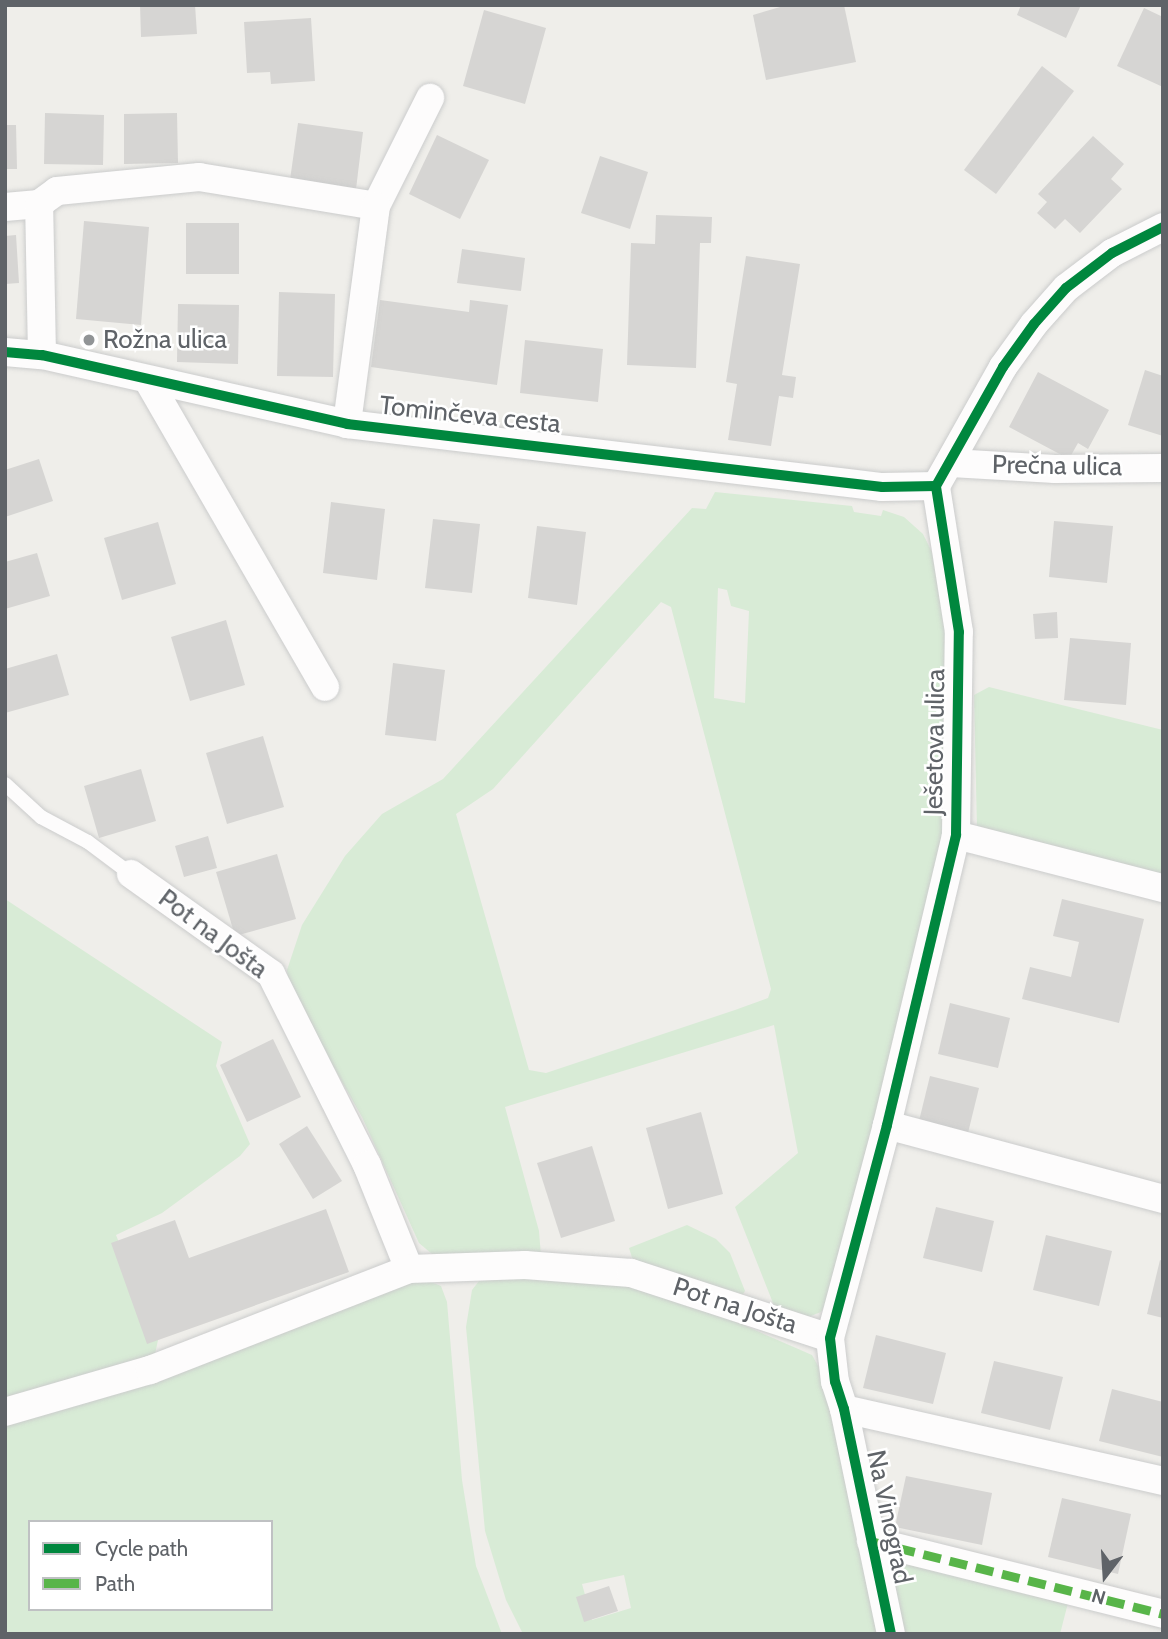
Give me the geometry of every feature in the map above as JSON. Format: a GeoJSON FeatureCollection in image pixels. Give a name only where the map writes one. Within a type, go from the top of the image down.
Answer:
{"type":"FeatureCollection","features":[{"type":"Feature","properties":{"kind":"street"},"geometry":{"type":"LineString","coordinates":[[347,424],[376,206],[430,98]]}},
{"type":"Feature","properties":{"kind":"street"},"geometry":{"type":"LineString","coordinates":[[5,207],[39,204],[57,191],[199,177],[376,206]]}},
{"type":"Feature","properties":{"kind":"street"},"geometry":{"type":"LineString","coordinates":[[39,204],[42,355]]}},
{"type":"Feature","properties":{"kind":"street"},"geometry":{"type":"LineString","coordinates":[[943,475],[1003,367],[1066,288],[1112,254],[1163,227]]}},
{"type":"Feature","properties":{"kind":"street","name":"Tominčeva cesta"},"geometry":{"type":"LineString","coordinates":[[5,352],[42,355],[149,382],[347,424],[881,486],[943,475]]}},
{"type":"Feature","properties":{"kind":"street"},"geometry":{"type":"LineString","coordinates":[[149,382],[325,687]]}},
{"type":"Feature","properties":{"kind":"street","name":"Prečna ulica"},"geometry":{"type":"LineString","coordinates":[[943,475],[1055,469],[1163,468]]}},
{"type":"Feature","properties":{"kind":"street","name":"Ješetova ulica"},"geometry":{"type":"LineString","coordinates":[[830,1338],[887,1125],[956,835],[959,632],[943,475]]}},
{"type":"Feature","properties":{"kind":"street","name":"Ješetova ulica"},"geometry":{"type":"LineString","coordinates":[[956,835],[1163,888]]}},
{"type":"Feature","properties":{"kind":"street","name":"Pot na Jošta"},"geometry":{"type":"LineString","coordinates":[[131,874],[271,974],[367,1165],[409,1269]]}},
{"type":"Feature","properties":{"kind":"street"},"geometry":{"type":"LineString","coordinates":[[887,1125],[1163,1199]]}},
{"type":"Feature","properties":{"kind":"street","name":"Pot na Jošta"},"geometry":{"type":"LineString","coordinates":[[5,1412],[150,1370],[409,1269],[525,1265],[631,1273],[830,1338],[835,1382],[844,1409]]}},
{"type":"Feature","properties":{"kind":"street"},"geometry":{"type":"LineString","coordinates":[[844,1409],[1163,1482]]}},
{"type":"Feature","properties":{"kind":"street","name":"Na Vinograd"},"geometry":{"type":"LineString","coordinates":[[844,1409],[891,1634]]}},
{"type":"Feature","properties":{"kind":"street"},"geometry":{"type":"LineString","coordinates":[[871,1541],[1163,1614]]}},
{"type":"Feature","properties":{"kind":"lane"},"geometry":{"type":"LineString","coordinates":[[5,784],[41,817],[88,842],[131,874]]}},
{"type":"Feature","properties":{"kind":"green space"},"geometry":{"type":"Polygon","coordinates":[[[715,492],[852,506],[854,512],[881,516],[883,510],[904,517],[923,534],[934,556],[949,630],[943,842],[877,1123],[830,1297],[821,1312],[803,1319],[775,1308],[735,1207],[798,1153],[774,1025],[505,1107],[539,1231],[541,1256],[432,1254],[419,1243],[362,1117],[289,989],[287,970],[302,925],[345,856],[382,814],[443,779],[692,508],[706,509],[715,492]],[[718,588],[714,698],[745,703],[749,611],[731,606],[727,590],[718,588]],[[661,602],[493,789],[456,814],[529,1070],[546,1073],[735,1010],[768,998],[771,989],[671,607],[661,602]]]}},
{"type":"Feature","properties":{"kind":"green space"},"geometry":{"type":"Polygon","coordinates":[[[989,687],[1163,730],[1163,875],[977,827],[974,695],[989,687]]]}},
{"type":"Feature","properties":{"kind":"green space"},"geometry":{"type":"Polygon","coordinates":[[[5,899],[222,1042],[216,1066],[250,1144],[240,1156],[162,1213],[116,1235],[158,1340],[154,1359],[5,1405],[5,899]]]}},
{"type":"Feature","properties":{"kind":"green space"},"geometry":{"type":"Polygon","coordinates":[[[687,1225],[716,1239],[730,1253],[745,1291],[739,1300],[634,1264],[629,1248],[687,1225]]]}},
{"type":"Feature","properties":{"kind":"green space"},"geometry":{"type":"Polygon","coordinates":[[[524,1275],[638,1284],[684,1299],[812,1355],[822,1373],[882,1634],[523,1634],[506,1600],[485,1531],[466,1327],[472,1290],[479,1281],[524,1275]],[[624,1575],[582,1584],[592,1620],[631,1608],[624,1575]]]}},
{"type":"Feature","properties":{"kind":"green space"},"geometry":{"type":"Polygon","coordinates":[[[426,1280],[441,1286],[447,1302],[462,1480],[476,1566],[502,1634],[5,1634],[5,1424],[399,1285],[426,1280]]]}},
{"type":"Feature","properties":{"kind":"green space"},"geometry":{"type":"Polygon","coordinates":[[[896,1557],[1069,1599],[1060,1634],[902,1634],[888,1563],[896,1557]]]}},
{"type":"Feature","properties":{"kind":"building"},"geometry":{"type":"Polygon","coordinates":[[[140,5],[195,5],[197,34],[141,37],[140,5]]]}},
{"type":"Feature","properties":{"kind":"building"},"geometry":{"type":"Polygon","coordinates":[[[787,5],[844,5],[856,62],[766,80],[753,15],[787,5]]]}},
{"type":"Feature","properties":{"kind":"building"},"geometry":{"type":"Polygon","coordinates":[[[1021,5],[1081,5],[1066,38],[1017,15],[1021,5]]]}},
{"type":"Feature","properties":{"kind":"building"},"geometry":{"type":"Polygon","coordinates":[[[1144,8],[1163,17],[1163,87],[1117,66],[1144,8]]]}},
{"type":"Feature","properties":{"kind":"building"},"geometry":{"type":"Polygon","coordinates":[[[484,10],[546,28],[525,104],[463,86],[484,10]]]}},
{"type":"Feature","properties":{"kind":"building"},"geometry":{"type":"Polygon","coordinates":[[[311,18],[315,81],[271,84],[270,72],[247,73],[244,22],[311,18]]]}},
{"type":"Feature","properties":{"kind":"building"},"geometry":{"type":"Polygon","coordinates":[[[1042,66],[1074,91],[996,194],[964,170],[1042,66]]]}},
{"type":"Feature","properties":{"kind":"building"},"geometry":{"type":"Polygon","coordinates":[[[45,113],[104,115],[103,165],[44,164],[45,113]]]}},
{"type":"Feature","properties":{"kind":"building"},"geometry":{"type":"Polygon","coordinates":[[[177,113],[178,163],[124,164],[124,114],[177,113]]]}},
{"type":"Feature","properties":{"kind":"building"},"geometry":{"type":"Polygon","coordinates":[[[298,123],[363,132],[356,189],[290,180],[298,123]]]}},
{"type":"Feature","properties":{"kind":"building"},"geometry":{"type":"Polygon","coordinates":[[[5,125],[16,125],[17,169],[5,169],[5,125]]]}},
{"type":"Feature","properties":{"kind":"building"},"geometry":{"type":"Polygon","coordinates":[[[437,135],[489,160],[460,219],[409,194],[437,135]]]}},
{"type":"Feature","properties":{"kind":"building"},"geometry":{"type":"Polygon","coordinates":[[[1093,136],[1124,164],[1111,179],[1122,189],[1080,233],[1065,219],[1055,229],[1037,213],[1047,202],[1038,194],[1093,136]]]}},
{"type":"Feature","properties":{"kind":"building"},"geometry":{"type":"Polygon","coordinates":[[[600,156],[648,172],[630,229],[581,213],[600,156]]]}},
{"type":"Feature","properties":{"kind":"building"},"geometry":{"type":"Polygon","coordinates":[[[656,215],[712,217],[711,243],[700,243],[696,368],[627,365],[631,243],[655,244],[656,215]]]}},
{"type":"Feature","properties":{"kind":"building"},"geometry":{"type":"Polygon","coordinates":[[[84,221],[149,227],[141,325],[76,319],[84,221]]]}},
{"type":"Feature","properties":{"kind":"building"},"geometry":{"type":"Polygon","coordinates":[[[186,223],[239,223],[239,274],[186,274],[186,223]]]}},
{"type":"Feature","properties":{"kind":"building"},"geometry":{"type":"Polygon","coordinates":[[[16,235],[19,283],[5,284],[5,236],[16,235]]]}},
{"type":"Feature","properties":{"kind":"building"},"geometry":{"type":"Polygon","coordinates":[[[462,249],[525,258],[521,291],[457,283],[462,249]]]}},
{"type":"Feature","properties":{"kind":"building"},"geometry":{"type":"Polygon","coordinates":[[[746,256],[800,264],[782,375],[796,377],[793,398],[779,396],[771,446],[728,440],[737,384],[726,382],[746,256]]]}},
{"type":"Feature","properties":{"kind":"building"},"geometry":{"type":"Polygon","coordinates":[[[279,292],[335,294],[333,377],[277,376],[279,292]]]}},
{"type":"Feature","properties":{"kind":"building"},"geometry":{"type":"Polygon","coordinates":[[[380,300],[469,312],[470,300],[508,305],[497,385],[371,367],[380,300]]]}},
{"type":"Feature","properties":{"kind":"building"},"geometry":{"type":"Polygon","coordinates":[[[178,304],[239,305],[238,364],[177,362],[178,304]]]}},
{"type":"Feature","properties":{"kind":"building"},"geometry":{"type":"Polygon","coordinates":[[[525,340],[603,349],[598,402],[520,393],[525,340]]]}},
{"type":"Feature","properties":{"kind":"building"},"geometry":{"type":"Polygon","coordinates":[[[1145,370],[1163,376],[1163,436],[1128,425],[1145,370]]]}},
{"type":"Feature","properties":{"kind":"building"},"geometry":{"type":"Polygon","coordinates":[[[1038,372],[1109,410],[1088,449],[1078,443],[1069,459],[1009,427],[1038,372]]]}},
{"type":"Feature","properties":{"kind":"building"},"geometry":{"type":"Polygon","coordinates":[[[39,459],[53,501],[5,517],[5,470],[39,459]]]}},
{"type":"Feature","properties":{"kind":"building"},"geometry":{"type":"Polygon","coordinates":[[[331,502],[385,509],[377,580],[323,573],[331,502]]]}},
{"type":"Feature","properties":{"kind":"building"},"geometry":{"type":"Polygon","coordinates":[[[433,519],[480,524],[472,593],[425,588],[433,519]]]}},
{"type":"Feature","properties":{"kind":"building"},"geometry":{"type":"Polygon","coordinates":[[[1054,521],[1113,526],[1107,583],[1049,577],[1054,521]]]}},
{"type":"Feature","properties":{"kind":"building"},"geometry":{"type":"Polygon","coordinates":[[[158,522],[176,584],[122,600],[104,538],[158,522]]]}},
{"type":"Feature","properties":{"kind":"building"},"geometry":{"type":"Polygon","coordinates":[[[537,526],[586,532],[577,605],[528,598],[537,526]]]}},
{"type":"Feature","properties":{"kind":"building"},"geometry":{"type":"Polygon","coordinates":[[[37,553],[50,596],[5,609],[5,562],[37,553]]]}},
{"type":"Feature","properties":{"kind":"building"},"geometry":{"type":"Polygon","coordinates":[[[1057,612],[1058,638],[1035,639],[1033,614],[1057,612]]]}},
{"type":"Feature","properties":{"kind":"building"},"geometry":{"type":"Polygon","coordinates":[[[226,620],[245,685],[190,701],[171,637],[226,620]]]}},
{"type":"Feature","properties":{"kind":"building"},"geometry":{"type":"Polygon","coordinates":[[[1070,638],[1131,643],[1126,705],[1064,700],[1070,638]]]}},
{"type":"Feature","properties":{"kind":"building"},"geometry":{"type":"Polygon","coordinates":[[[57,654],[69,695],[5,713],[5,669],[57,654]]]}},
{"type":"Feature","properties":{"kind":"building"},"geometry":{"type":"Polygon","coordinates":[[[393,663],[445,670],[436,741],[385,735],[393,663]]]}},
{"type":"Feature","properties":{"kind":"building"},"geometry":{"type":"Polygon","coordinates":[[[263,736],[284,807],[227,824],[206,753],[263,736]]]}},
{"type":"Feature","properties":{"kind":"building"},"geometry":{"type":"Polygon","coordinates":[[[141,769],[156,821],[99,838],[84,786],[141,769]]]}},
{"type":"Feature","properties":{"kind":"building"},"geometry":{"type":"Polygon","coordinates":[[[208,836],[217,868],[184,877],[175,846],[208,836]]]}},
{"type":"Feature","properties":{"kind":"building"},"geometry":{"type":"Polygon","coordinates":[[[277,854],[296,919],[235,936],[216,872],[277,854]]]}},
{"type":"Feature","properties":{"kind":"building"},"geometry":{"type":"Polygon","coordinates":[[[1062,899],[1144,919],[1119,1023],[1022,999],[1030,967],[1071,977],[1079,942],[1053,936],[1062,899]]]}},
{"type":"Feature","properties":{"kind":"building"},"geometry":{"type":"Polygon","coordinates":[[[950,1003],[1010,1018],[998,1068],[938,1054],[950,1003]]]}},
{"type":"Feature","properties":{"kind":"building"},"geometry":{"type":"Polygon","coordinates":[[[273,1039],[301,1097],[247,1122],[220,1065],[273,1039]]]}},
{"type":"Feature","properties":{"kind":"building"},"geometry":{"type":"Polygon","coordinates":[[[930,1076],[979,1088],[967,1137],[918,1125],[930,1076]]]}},
{"type":"Feature","properties":{"kind":"building"},"geometry":{"type":"Polygon","coordinates":[[[701,1112],[723,1194],[668,1209],[646,1128],[701,1112]]]}},
{"type":"Feature","properties":{"kind":"building"},"geometry":{"type":"Polygon","coordinates":[[[307,1126],[342,1181],[313,1199],[279,1144],[307,1126]]]}},
{"type":"Feature","properties":{"kind":"building"},"geometry":{"type":"Polygon","coordinates":[[[592,1146],[615,1221],[561,1238],[537,1163],[592,1146]]]}},
{"type":"Feature","properties":{"kind":"building"},"geometry":{"type":"Polygon","coordinates":[[[936,1207],[994,1221],[982,1272],[923,1258],[936,1207]]]}},
{"type":"Feature","properties":{"kind":"building"},"geometry":{"type":"Polygon","coordinates":[[[326,1209],[349,1272],[147,1344],[111,1243],[175,1220],[189,1258],[326,1209]]]}},
{"type":"Feature","properties":{"kind":"building"},"geometry":{"type":"Polygon","coordinates":[[[1046,1235],[1112,1251],[1099,1306],[1033,1290],[1046,1235]]]}},
{"type":"Feature","properties":{"kind":"building"},"geometry":{"type":"Polygon","coordinates":[[[1160,1260],[1163,1261],[1163,1318],[1147,1314],[1160,1260]]]}},
{"type":"Feature","properties":{"kind":"building"},"geometry":{"type":"Polygon","coordinates":[[[876,1335],[946,1353],[933,1404],[863,1388],[876,1335]]]}},
{"type":"Feature","properties":{"kind":"building"},"geometry":{"type":"Polygon","coordinates":[[[994,1361],[1063,1377],[1050,1430],[981,1413],[994,1361]]]}},
{"type":"Feature","properties":{"kind":"building"},"geometry":{"type":"Polygon","coordinates":[[[1112,1389],[1163,1402],[1163,1457],[1099,1441],[1112,1389]]]}},
{"type":"Feature","properties":{"kind":"building"},"geometry":{"type":"Polygon","coordinates":[[[906,1476],[992,1493],[982,1545],[895,1527],[906,1476]]]}},
{"type":"Feature","properties":{"kind":"building"},"geometry":{"type":"Polygon","coordinates":[[[1062,1498],[1131,1514],[1118,1574],[1048,1557],[1062,1498]]]}},
{"type":"Feature","properties":{"kind":"building"},"geometry":{"type":"Polygon","coordinates":[[[609,1586],[618,1611],[584,1622],[576,1597],[609,1586]]]}},
{"type":"Feature","properties":{"kind":"marked path"},"geometry":{"type":"LineString","coordinates":[[871,1541],[1163,1614]]}},
{"type":"Feature","properties":{"kind":"cycle path"},"geometry":{"type":"LineString","coordinates":[[891,1634],[844,1409],[835,1382],[830,1338],[887,1125],[956,835],[959,632],[936,486],[1003,367],[1034,324],[1066,288],[1112,253],[1163,227]]}},
{"type":"Feature","properties":{"kind":"cycle path"},"geometry":{"type":"LineString","coordinates":[[5,352],[42,355],[347,424],[882,487],[936,486]]}},
{"type":"Feature","properties":{"kind":"place","name":"Rožna ulica"},"geometry":{"type":"Point","coordinates":[89,340]}}]}
